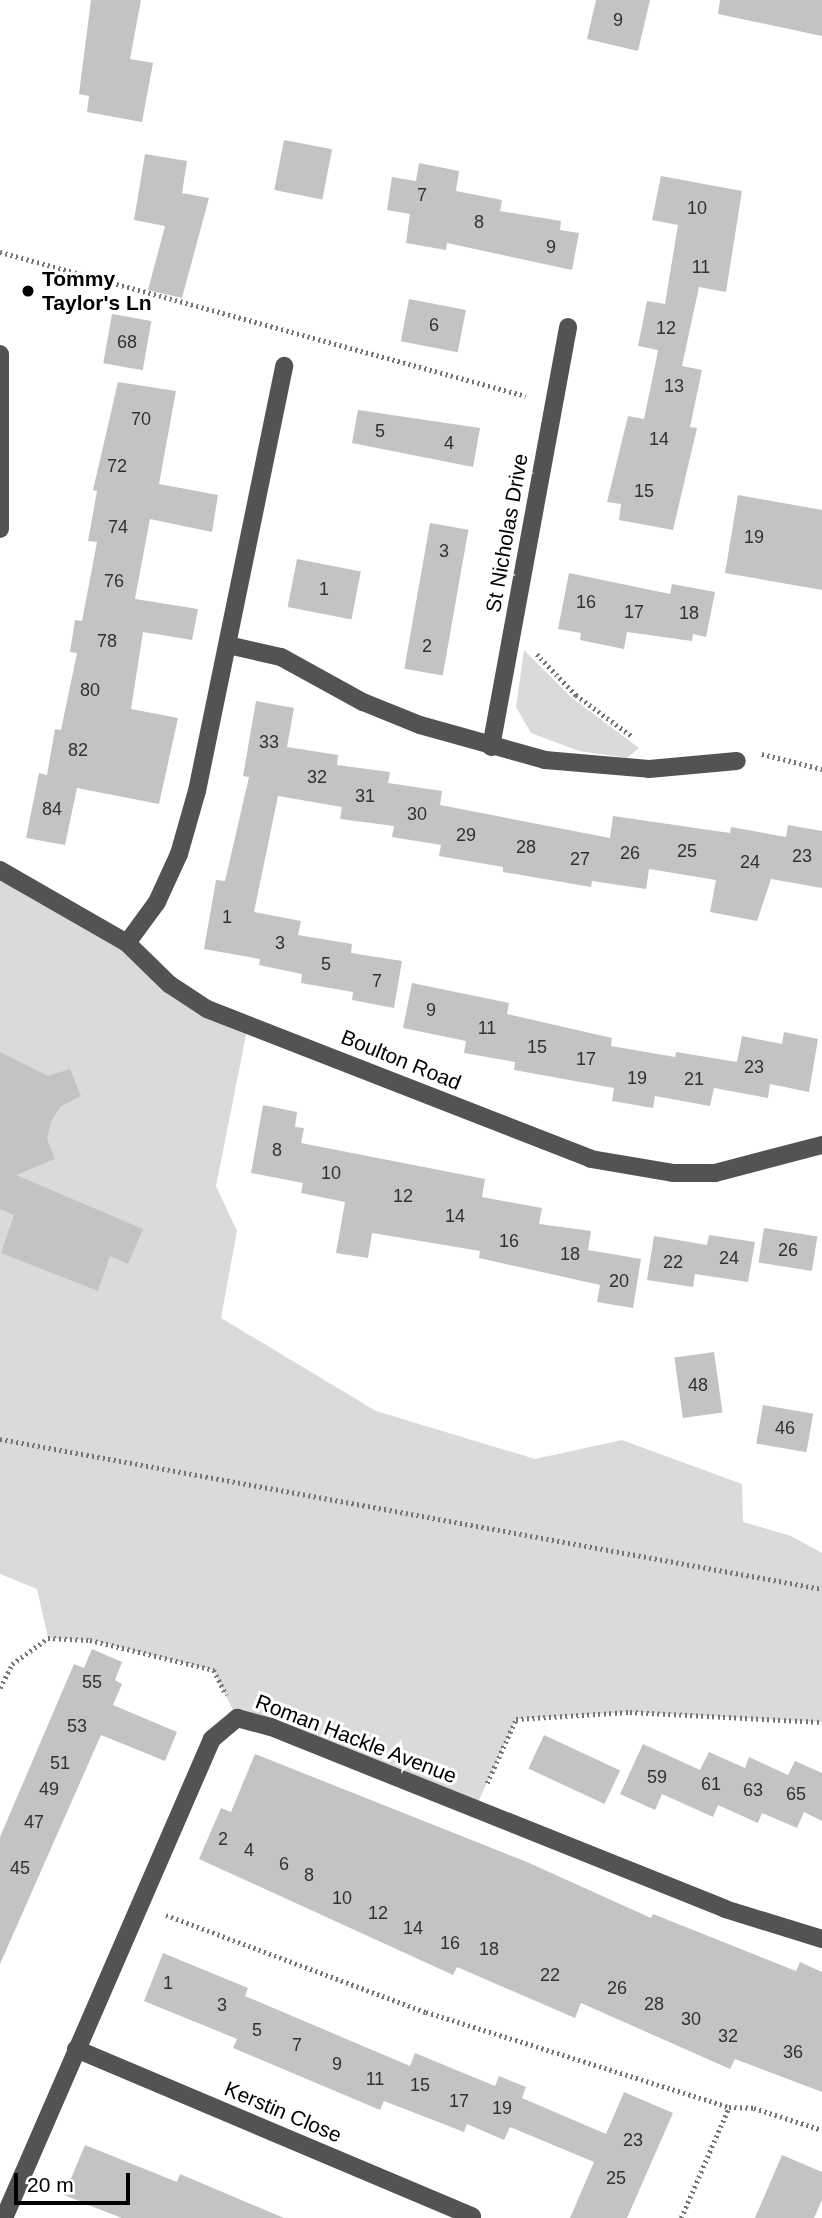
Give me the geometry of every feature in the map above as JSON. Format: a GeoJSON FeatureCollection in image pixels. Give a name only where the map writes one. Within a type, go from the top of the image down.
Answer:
{"type":"FeatureCollection","features":[{"type":"Feature","properties":{"kind":"street","name":"St Nicholas Drive"},"geometry":{"type":"LineString","coordinates":[[491,747],[568,327]]}},
{"type":"Feature","properties":{"kind":"street"},"geometry":{"type":"LineString","coordinates":[[0,354],[0,529]]}},
{"type":"Feature","properties":{"kind":"street"},"geometry":{"type":"LineString","coordinates":[[128,943],[157,902],[179,854],[228,646],[284,366]]}},
{"type":"Feature","properties":{"kind":"street"},"geometry":{"type":"LineString","coordinates":[[228,646],[281,657],[363,702],[491,747],[596,768],[673,767],[737,761]]}},
{"type":"Feature","properties":{"kind":"street","name":"Boulton Road"},"geometry":{"type":"LineString","coordinates":[[0,870],[128,943],[169,984],[207,1009],[591,1159],[632,1168],[715,1173],[822,1145]]}},
{"type":"Feature","properties":{"kind":"street","name":"Roman Hackle Avenue"},"geometry":{"type":"LineString","coordinates":[[4,2218],[212,1739],[237,1718],[725,1909],[822,1939]]}},
{"type":"Feature","properties":{"kind":"street","name":"Kerstin Close"},"geometry":{"type":"LineString","coordinates":[[76,2049],[472,2216]]}},
{"type":"Feature","properties":{"kind":"path"},"geometry":{"type":"LineString","coordinates":[[0,252],[554,403]]}},
{"type":"Feature","properties":{"kind":"path"},"geometry":{"type":"LineString","coordinates":[[513,630],[576,695],[673,767]]}},
{"type":"Feature","properties":{"kind":"path"},"geometry":{"type":"LineString","coordinates":[[737,761],[759,754],[781,755],[822,769]]}},
{"type":"Feature","properties":{"kind":"path"},"geometry":{"type":"LineString","coordinates":[[0,1438],[822,1589]]}},
{"type":"Feature","properties":{"kind":"path"},"geometry":{"type":"LineString","coordinates":[[0,1688],[12,1664],[48,1638],[90,1640],[214,1670],[237,1718]]}},
{"type":"Feature","properties":{"kind":"path"},"geometry":{"type":"LineString","coordinates":[[475,1809],[516,1719],[630,1712],[822,1722]]}},
{"type":"Feature","properties":{"kind":"path"},"geometry":{"type":"LineString","coordinates":[[139,1905],[426,2012],[729,2107],[754,2108],[822,2130]]}},
{"type":"Feature","properties":{"kind":"path"},"geometry":{"type":"LineString","coordinates":[[681,2218],[729,2107]]}},
{"type":"Feature","properties":{"kind":"shaded area"},"geometry":{"type":"Polygon","coordinates":[[[524,650],[572,698],[639,748],[627,758],[579,751],[531,733],[516,707],[524,650]]]}},
{"type":"Feature","properties":{"kind":"shaded area"},"geometry":{"type":"Polygon","coordinates":[[[0,870],[81,915],[169,984],[248,1025],[216,1186],[237,1231],[221,1318],[376,1411],[535,1459],[622,1440],[742,1484],[743,1522],[791,1536],[822,1553],[822,1722],[630,1712],[516,1719],[475,1809],[237,1718],[213,1670],[90,1640],[48,1638],[37,1589],[0,1574],[0,870]]]}},
{"type":"Feature","properties":{"kind":"building"},"geometry":{"type":"Polygon","coordinates":[[[91,0],[141,0],[130,59],[153,63],[142,122],[87,112],[89,96],[79,94],[91,0]]]}},
{"type":"Feature","properties":{"kind":"building"},"geometry":{"type":"Polygon","coordinates":[[[596,0],[650,0],[638,51],[587,39],[596,0]]]}},
{"type":"Feature","properties":{"kind":"building"},"geometry":{"type":"Polygon","coordinates":[[[720,0],[822,0],[822,36],[718,14],[720,0]]]}},
{"type":"Feature","properties":{"kind":"building"},"geometry":{"type":"Polygon","coordinates":[[[284,140],[332,149],[322,199],[274,190],[284,140]]]}},
{"type":"Feature","properties":{"kind":"building"},"geometry":{"type":"Polygon","coordinates":[[[145,154],[187,161],[182,193],[209,198],[182,298],[148,290],[165,226],[134,220],[145,154]]]}},
{"type":"Feature","properties":{"kind":"building"},"geometry":{"type":"Polygon","coordinates":[[[419,163],[459,171],[456,191],[502,200],[500,211],[561,221],[560,230],[579,233],[572,270],[447,243],[446,250],[406,243],[410,214],[387,210],[392,177],[416,181],[419,163]]]}},
{"type":"Feature","properties":{"kind":"building"},"geometry":{"type":"Polygon","coordinates":[[[661,176],[742,191],[726,292],[699,287],[682,366],[702,370],[690,427],[697,428],[673,530],[619,520],[621,504],[607,502],[628,416],[644,419],[658,350],[638,346],[647,301],[665,304],[678,225],[652,220],[661,176]]]}},
{"type":"Feature","properties":{"kind":"building"},"geometry":{"type":"Polygon","coordinates":[[[409,299],[466,310],[458,352],[401,341],[409,299]]]}},
{"type":"Feature","properties":{"kind":"building"},"geometry":{"type":"Polygon","coordinates":[[[112,314],[151,321],[143,370],[103,363],[112,314]]]}},
{"type":"Feature","properties":{"kind":"building"},"geometry":{"type":"Polygon","coordinates":[[[118,382],[176,391],[159,484],[218,495],[212,532],[150,519],[135,599],[198,609],[192,640],[143,632],[131,709],[178,718],[159,804],[77,788],[65,845],[26,838],[39,773],[47,775],[55,729],[61,730],[77,653],[70,652],[75,620],[82,621],[97,542],[88,541],[97,491],[93,490],[118,382]]]}},
{"type":"Feature","properties":{"kind":"building"},"geometry":{"type":"Polygon","coordinates":[[[358,410],[480,428],[473,467],[352,443],[358,410]]]}},
{"type":"Feature","properties":{"kind":"building"},"geometry":{"type":"Polygon","coordinates":[[[738,495],[822,510],[822,590],[725,573],[738,495]]]}},
{"type":"Feature","properties":{"kind":"building"},"geometry":{"type":"Polygon","coordinates":[[[430,523],[468,530],[443,676],[404,669],[430,523]]]}},
{"type":"Feature","properties":{"kind":"building"},"geometry":{"type":"Polygon","coordinates":[[[297,559],[361,571],[351,620],[288,607],[297,559]]]}},
{"type":"Feature","properties":{"kind":"building"},"geometry":{"type":"Polygon","coordinates":[[[569,573],[670,594],[672,584],[715,592],[706,637],[693,634],[692,641],[627,632],[624,649],[580,640],[581,633],[558,629],[569,573]]]}},
{"type":"Feature","properties":{"kind":"building"},"geometry":{"type":"Polygon","coordinates":[[[256,701],[294,708],[287,747],[338,755],[337,765],[390,772],[388,783],[442,791],[440,805],[610,838],[613,816],[730,833],[731,827],[786,837],[788,825],[822,831],[822,888],[771,879],[757,921],[710,912],[716,880],[649,869],[646,889],[592,881],[591,887],[503,872],[503,867],[439,856],[441,845],[392,837],[394,826],[340,819],[342,807],[278,796],[254,912],[301,921],[298,935],[352,944],[351,953],[402,961],[394,1008],[352,1000],[353,992],[301,983],[302,974],[259,965],[260,959],[204,949],[216,880],[225,881],[249,777],[243,776],[256,701]]]}},
{"type":"Feature","properties":{"kind":"building"},"geometry":{"type":"Polygon","coordinates":[[[412,983],[509,1003],[507,1014],[612,1038],[611,1046],[675,1057],[676,1052],[737,1062],[742,1036],[782,1044],[784,1032],[818,1039],[809,1092],[770,1084],[768,1098],[714,1088],[710,1106],[655,1096],[653,1108],[612,1101],[614,1088],[514,1070],[515,1062],[464,1053],[466,1041],[403,1028],[412,983]]]}},
{"type":"Feature","properties":{"kind":"building"},"geometry":{"type":"Polygon","coordinates":[[[0,1052],[48,1076],[70,1069],[81,1096],[60,1107],[51,1122],[47,1139],[55,1159],[16,1175],[143,1229],[128,1264],[110,1256],[98,1291],[1,1253],[14,1215],[0,1209],[0,1052]]]}},
{"type":"Feature","properties":{"kind":"building"},"geometry":{"type":"Polygon","coordinates":[[[263,1105],[297,1112],[295,1127],[304,1128],[301,1143],[485,1179],[482,1197],[542,1208],[539,1224],[591,1231],[588,1250],[641,1259],[633,1308],[597,1302],[600,1285],[479,1258],[480,1251],[372,1233],[368,1258],[336,1253],[345,1202],[301,1193],[303,1183],[251,1173],[263,1105]]]}},
{"type":"Feature","properties":{"kind":"building"},"geometry":{"type":"Polygon","coordinates":[[[764,1228],[817,1236],[812,1271],[759,1263],[764,1228]]]}},
{"type":"Feature","properties":{"kind":"building"},"geometry":{"type":"Polygon","coordinates":[[[709,1235],[755,1242],[748,1282],[695,1274],[693,1287],[647,1280],[654,1236],[707,1245],[709,1235]]]}},
{"type":"Feature","properties":{"kind":"building"},"geometry":{"type":"Polygon","coordinates":[[[714,1352],[722,1412],[683,1418],[674,1358],[714,1352]]]}},
{"type":"Feature","properties":{"kind":"building"},"geometry":{"type":"Polygon","coordinates":[[[763,1405],[813,1414],[806,1452],[756,1443],[763,1405]]]}},
{"type":"Feature","properties":{"kind":"building"},"geometry":{"type":"Polygon","coordinates":[[[92,1649],[122,1662],[115,1680],[122,1684],[113,1705],[177,1732],[165,1761],[101,1735],[0,1964],[0,1837],[74,1664],[84,1668],[92,1649]]]}},
{"type":"Feature","properties":{"kind":"building"},"geometry":{"type":"Polygon","coordinates":[[[544,1735],[620,1770],[604,1804],[528,1769],[544,1735]]]}},
{"type":"Feature","properties":{"kind":"building"},"geometry":{"type":"Polygon","coordinates":[[[643,1744],[700,1770],[709,1752],[745,1768],[749,1757],[788,1775],[795,1761],[822,1773],[822,1821],[804,1812],[797,1828],[762,1813],[758,1823],[718,1805],[713,1817],[662,1794],[655,1810],[620,1794],[643,1744]]]}},
{"type":"Feature","properties":{"kind":"building"},"geometry":{"type":"Polygon","coordinates":[[[255,1754],[527,1862],[651,1918],[653,1914],[796,1971],[800,1962],[822,1972],[822,2092],[735,2059],[730,2069],[581,2003],[575,2018],[457,1967],[453,1975],[199,1859],[221,1808],[231,1812],[255,1754]]]}},
{"type":"Feature","properties":{"kind":"building"},"geometry":{"type":"Polygon","coordinates":[[[163,1953],[248,1988],[245,1996],[410,2066],[415,2053],[495,2086],[499,2076],[526,2087],[522,2098],[606,2134],[624,2092],[673,2113],[627,2218],[570,2218],[594,2162],[510,2127],[504,2140],[467,2124],[464,2132],[384,2101],[380,2110],[233,2048],[237,2039],[144,2001],[163,1953]]]}},
{"type":"Feature","properties":{"kind":"building"},"geometry":{"type":"Polygon","coordinates":[[[85,2145],[177,2182],[180,2174],[284,2218],[122,2218],[64,2195],[85,2145]]]}},
{"type":"Feature","properties":{"kind":"building"},"geometry":{"type":"Polygon","coordinates":[[[782,2155],[822,2172],[822,2200],[814,2218],[755,2218],[782,2155]]]}},
{"type":"Feature","properties":{"kind":"place","name":"Tommy Taylor's Ln"},"geometry":{"type":"Point","coordinates":[28,291]}}]}
